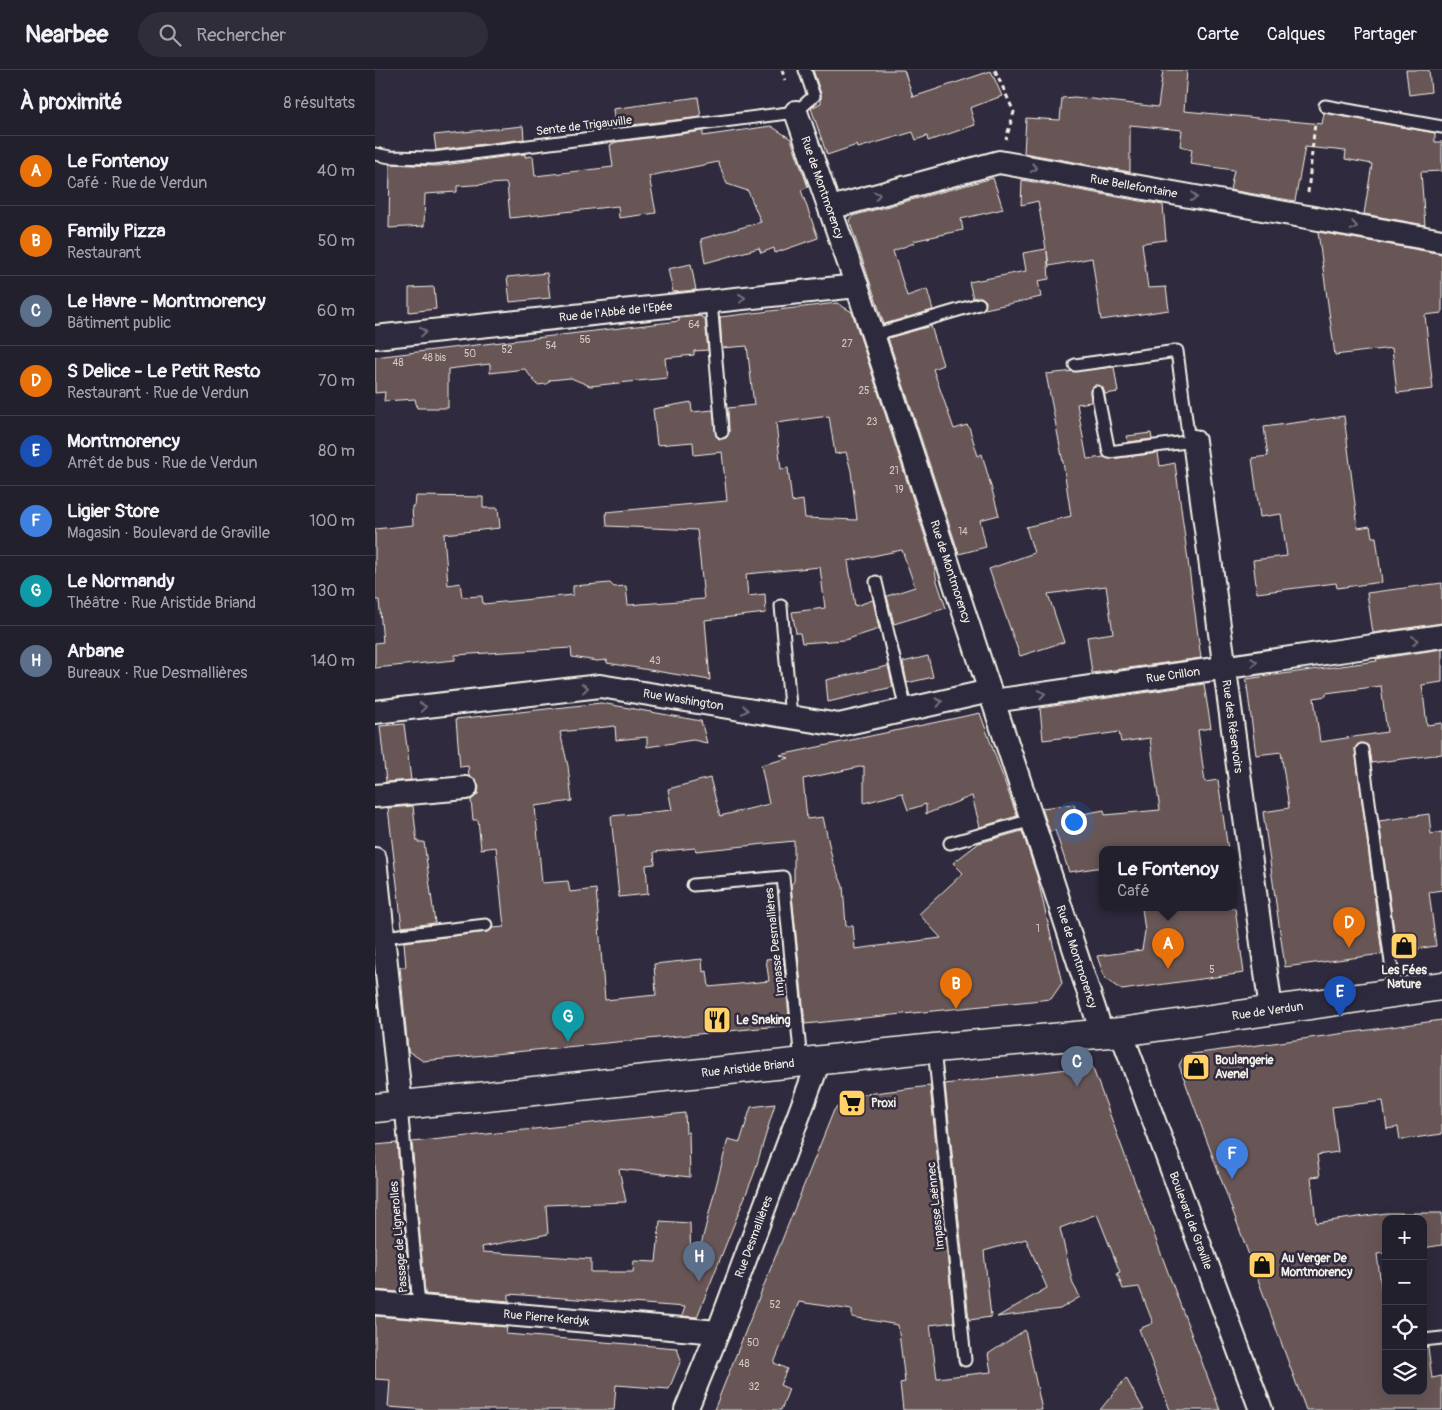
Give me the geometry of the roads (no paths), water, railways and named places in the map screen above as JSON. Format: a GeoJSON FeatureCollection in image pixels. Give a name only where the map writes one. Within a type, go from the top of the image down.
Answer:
{"type":"FeatureCollection","features":[{"type":"Feature","properties":{"kind":"main road","name":"Rue de Verdun"},"geometry":{"type":"LineString","coordinates":[[1112,1033],[1442,986]]}},
{"type":"Feature","properties":{"kind":"main road","name":"Rue Aristide Briand"},"geometry":{"type":"LineString","coordinates":[[388,1107],[934,1048],[1112,1033]]}},
{"type":"Feature","properties":{"kind":"street","name":"Rue de Montmorency"},"geometry":{"type":"LineString","coordinates":[[796,112],[857,286],[1032,820],[1112,1033]]}},
{"type":"Feature","properties":{"kind":"street","name":"Rue Bellefontaine"},"geometry":{"type":"LineString","coordinates":[[830,208],[999,162],[1442,241]]}},
{"type":"Feature","properties":{"kind":"street","name":"Rue de l'Abbé de l'Epée"},"geometry":{"type":"LineString","coordinates":[[375,337],[857,286]]}},
{"type":"Feature","properties":{"kind":"street","name":"Rue des Réservoirs"},"geometry":{"type":"LineString","coordinates":[[1191,442],[1225,666],[1271,1010]]}},
{"type":"Feature","properties":{"kind":"street","name":"Rue Crillon"},"geometry":{"type":"LineString","coordinates":[[992,696],[1442,636]]}},
{"type":"Feature","properties":{"kind":"street","name":"Rue Washington"},"geometry":{"type":"LineString","coordinates":[[375,712],[600,686],[839,725],[906,710],[992,696]]}},
{"type":"Feature","properties":{"kind":"street"},"geometry":{"type":"LineString","coordinates":[[375,796],[466,788]]}},
{"type":"Feature","properties":{"kind":"street"},"geometry":{"type":"LineString","coordinates":[[375,859],[383,937],[388,1107]]}},
{"type":"Feature","properties":{"kind":"street","name":"Boulevard de Graville"},"geometry":{"type":"LineString","coordinates":[[1112,1033],[1261,1410]]}},
{"type":"Feature","properties":{"kind":"street","name":"Rue Desmallières"},"geometry":{"type":"LineString","coordinates":[[686,1410],[718,1332],[810,1062]]}},
{"type":"Feature","properties":{"kind":"street","name":"Rue Pierre Kerdyk"},"geometry":{"type":"LineString","coordinates":[[375,1303],[718,1332]]}},
{"type":"Feature","properties":{"kind":"lane"},"geometry":{"type":"LineString","coordinates":[[796,112],[814,96],[805,70]]}},
{"type":"Feature","properties":{"kind":"lane"},"geometry":{"type":"LineString","coordinates":[[1325,106],[1442,127]]}},
{"type":"Feature","properties":{"kind":"lane","name":"Sente de Trigauville"},"geometry":{"type":"LineString","coordinates":[[375,154],[390,157],[433,158],[796,112]]}},
{"type":"Feature","properties":{"kind":"lane"},"geometry":{"type":"LineString","coordinates":[[711,302],[722,432]]}},
{"type":"Feature","properties":{"kind":"lane"},"geometry":{"type":"LineString","coordinates":[[873,335],[979,304]]}},
{"type":"Feature","properties":{"kind":"lane"},"geometry":{"type":"LineString","coordinates":[[1075,366],[1177,351],[1191,442],[1109,452],[1097,392]]}},
{"type":"Feature","properties":{"kind":"lane"},"geometry":{"type":"LineString","coordinates":[[876,582],[906,710]]}},
{"type":"Feature","properties":{"kind":"lane"},"geometry":{"type":"LineString","coordinates":[[781,606],[791,717]]}},
{"type":"Feature","properties":{"kind":"lane"},"geometry":{"type":"LineString","coordinates":[[1362,750],[1395,992]]}},
{"type":"Feature","properties":{"kind":"lane"},"geometry":{"type":"LineString","coordinates":[[950,843],[1032,820]]}},
{"type":"Feature","properties":{"kind":"lane","name":"Impasse Desmallières"},"geometry":{"type":"LineString","coordinates":[[693,885],[783,877],[810,1062]]}},
{"type":"Feature","properties":{"kind":"lane"},"geometry":{"type":"LineString","coordinates":[[383,937],[486,925]]}},
{"type":"Feature","properties":{"kind":"lane","name":"Impasse Laënnec"},"geometry":{"type":"LineString","coordinates":[[934,1048],[965,1360]]}},
{"type":"Feature","properties":{"kind":"lane","name":"Passage de Lignerolles"},"geometry":{"type":"LineString","coordinates":[[388,1107],[419,1306]]}},
{"type":"Feature","properties":{"kind":"lane"},"geometry":{"type":"LineString","coordinates":[[1427,1340],[1442,1338]]}},
{"type":"Feature","properties":{"kind":"place","name":"Les Fées Nature"},"geometry":{"type":"Point","coordinates":[1404,946]}},
{"type":"Feature","properties":{"kind":"place","name":"S Delice - Le Petit Resto"},"geometry":{"type":"Point","coordinates":[1349,948]}},
{"type":"Feature","properties":{"kind":"place","name":"Le Fontenoy"},"geometry":{"type":"Point","coordinates":[1168,969]}},
{"type":"Feature","properties":{"kind":"place","name":"Family Pizza"},"geometry":{"type":"Point","coordinates":[956,1009]}},
{"type":"Feature","properties":{"kind":"place","name":"Montmorency"},"geometry":{"type":"Point","coordinates":[1340,1017]}},
{"type":"Feature","properties":{"kind":"place","name":"Le Snaking"},"geometry":{"type":"Point","coordinates":[717,1020]}},
{"type":"Feature","properties":{"kind":"place","name":"Le Normandy"},"geometry":{"type":"Point","coordinates":[568,1042]}},
{"type":"Feature","properties":{"kind":"place","name":"Boulangerie Avenel"},"geometry":{"type":"Point","coordinates":[1196,1067]}},
{"type":"Feature","properties":{"kind":"place","name":"Le Havre - Montmorency"},"geometry":{"type":"Point","coordinates":[1077,1087]}},
{"type":"Feature","properties":{"kind":"place","name":"Proxi"},"geometry":{"type":"Point","coordinates":[852,1103]}},
{"type":"Feature","properties":{"kind":"place","name":"Ligier Store"},"geometry":{"type":"Point","coordinates":[1232,1179]}},
{"type":"Feature","properties":{"kind":"place","name":"Au Verger De Montmorency"},"geometry":{"type":"Point","coordinates":[1262,1265]}},
{"type":"Feature","properties":{"kind":"place","name":"Arbane"},"geometry":{"type":"Point","coordinates":[699,1282]}}]}
